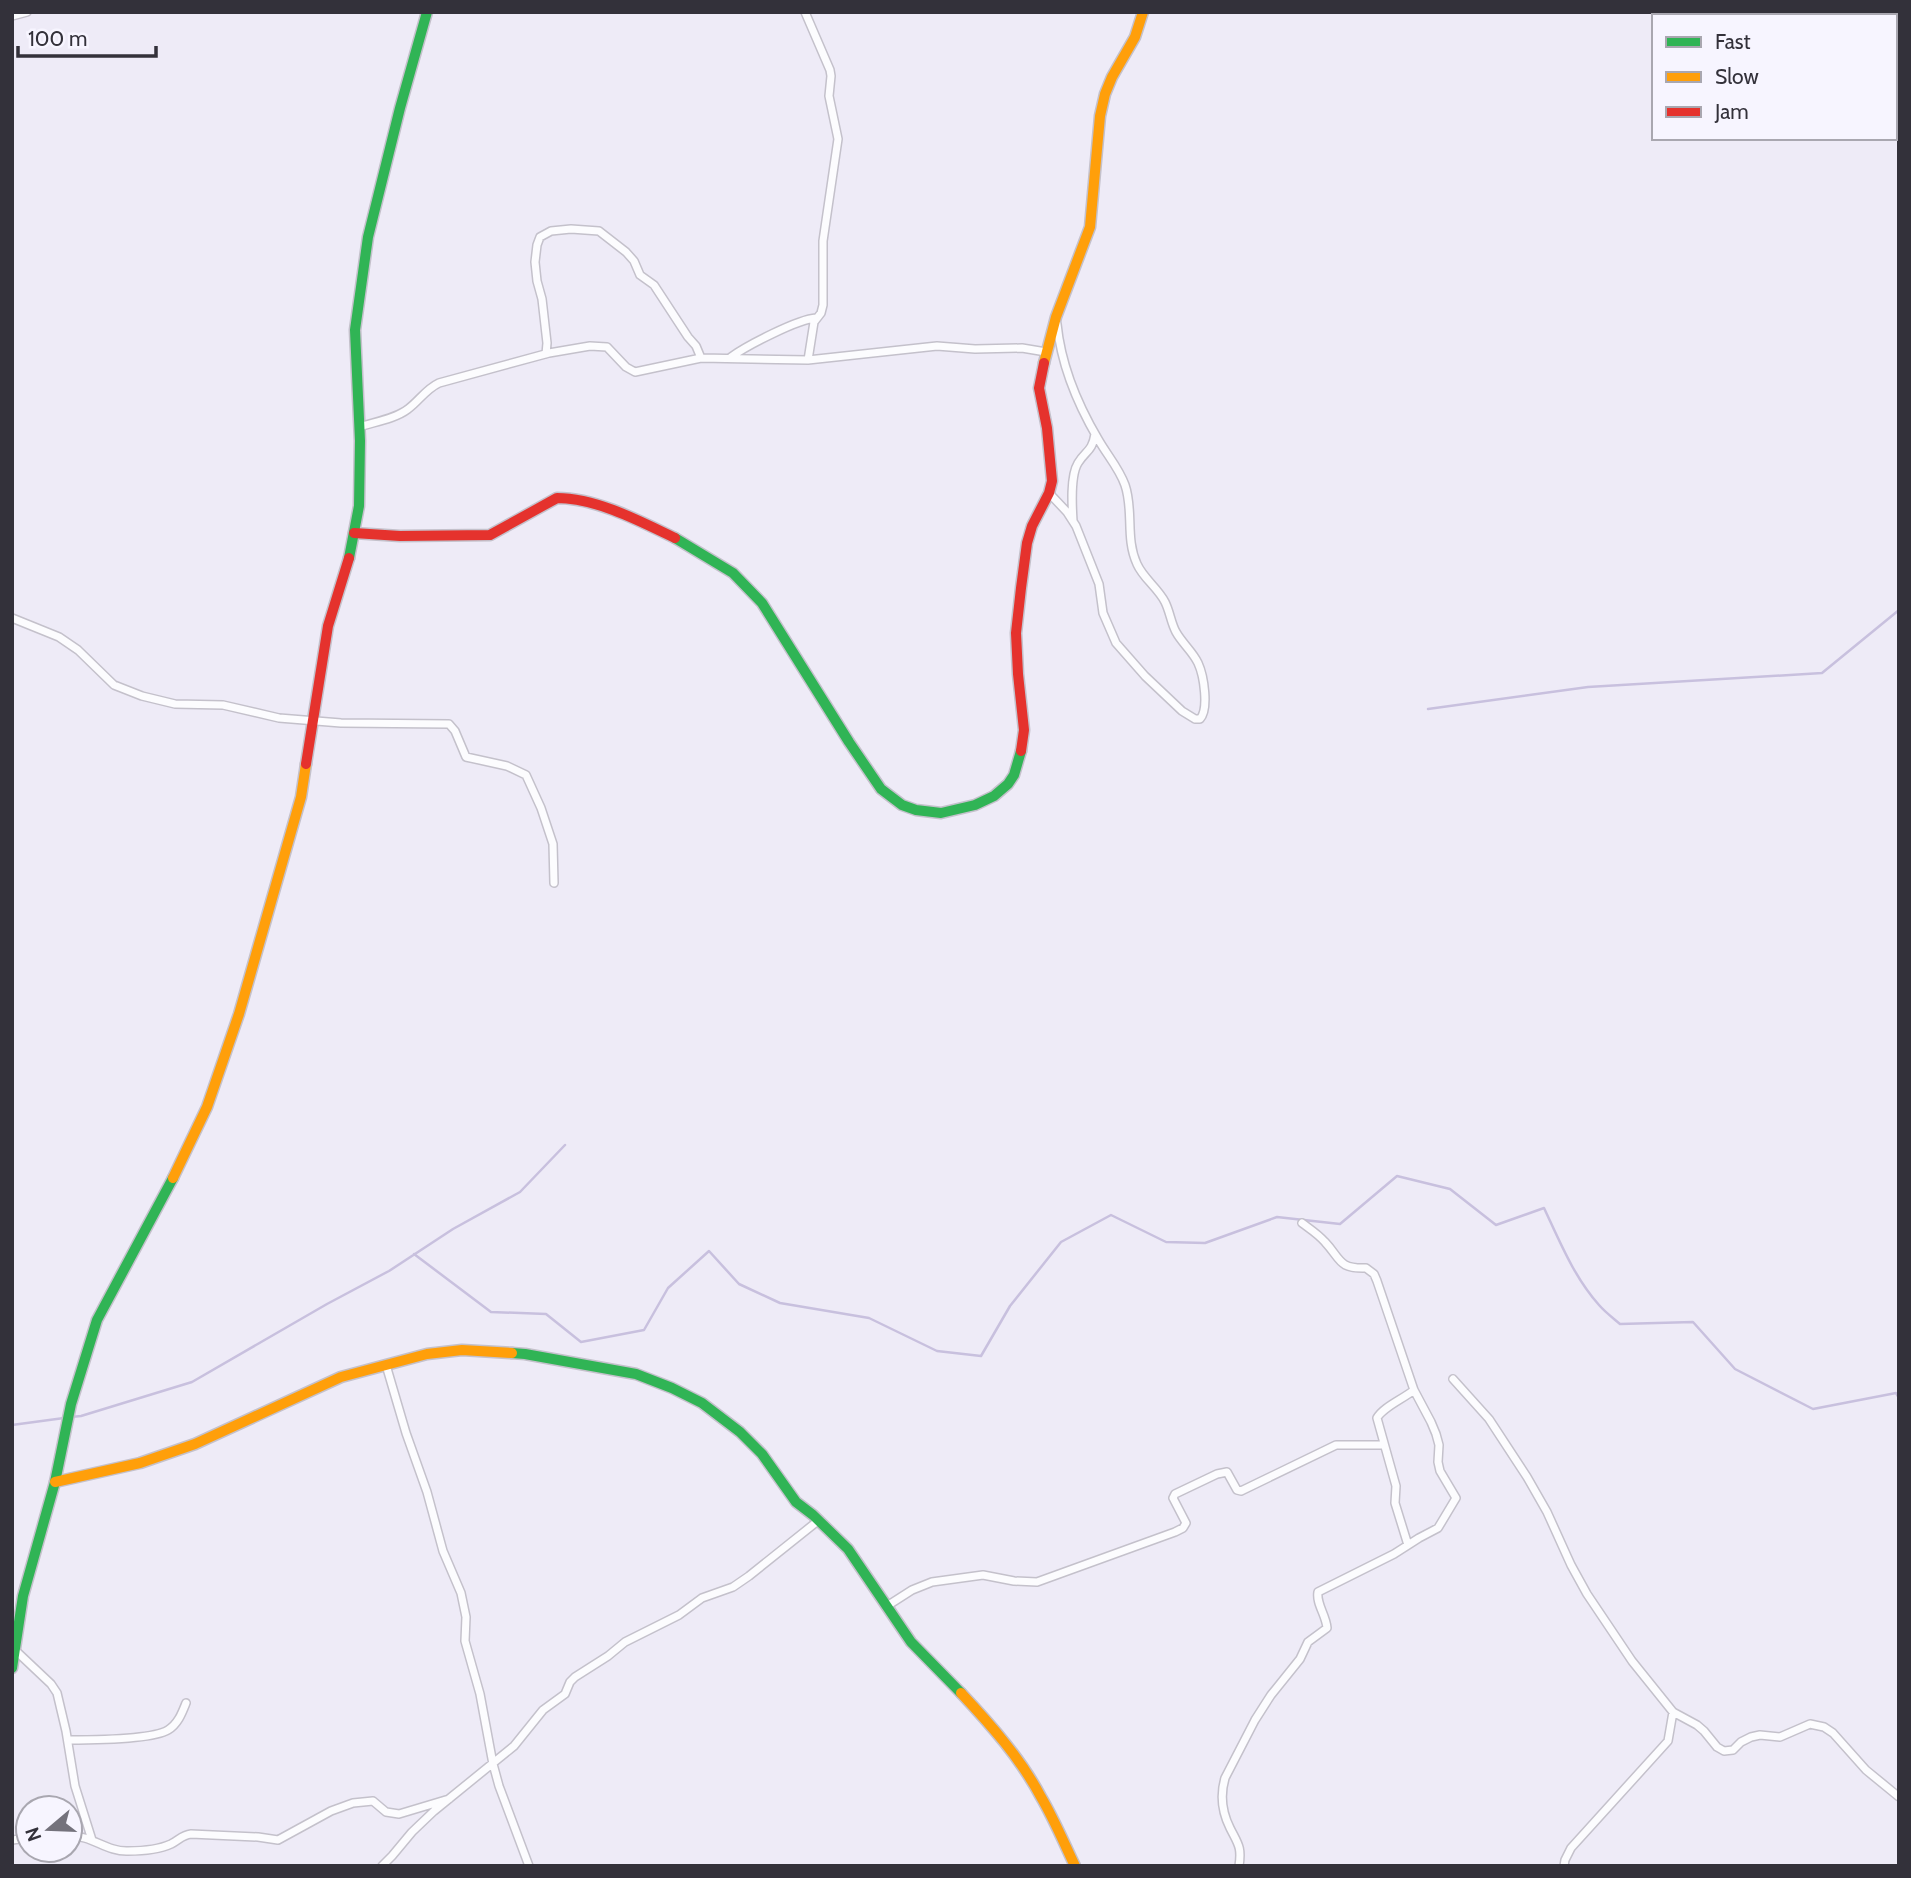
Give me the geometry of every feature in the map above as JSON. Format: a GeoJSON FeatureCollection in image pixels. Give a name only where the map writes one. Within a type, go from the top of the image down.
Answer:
{"type":"FeatureCollection","features":[{"type":"Feature","properties":{"kind":"street"},"geometry":{"type":"LineString","coordinates":[[12,16],[27,12]]}},
{"type":"Feature","properties":{"kind":"street"},"geometry":{"type":"LineString","coordinates":[[12,1668],[23,1597],[55,1482],[71,1404],[97,1320],[163,1198],[207,1107],[243,1001],[300,797],[328,626],[348,563],[359,506],[355,330],[368,237],[427,12]]}},
{"type":"Feature","properties":{"kind":"street"},"geometry":{"type":"LineString","coordinates":[[805,12],[830,70],[829,96],[838,139],[823,241],[823,305],[810,337],[807,360]]}},
{"type":"Feature","properties":{"kind":"street"},"geometry":{"type":"LineString","coordinates":[[354,533],[400,536],[489,535],[557,498],[587,502],[638,520],[688,545],[733,573],[762,603],[849,742],[881,789],[890,797],[916,810],[942,813],[975,805],[995,796],[1008,785],[1014,775],[1022,749],[1024,730],[1016,632],[1027,543],[1052,481],[1039,388],[1056,317],[1090,227],[1100,116],[1105,94],[1111,77],[1135,37],[1143,12]]}},
{"type":"Feature","properties":{"kind":"street"},"geometry":{"type":"LineString","coordinates":[[546,354],[542,299],[535,262],[537,245],[540,237],[551,231],[582,229],[599,231],[626,252],[634,261],[640,275],[654,285],[696,346],[701,358]]}},
{"type":"Feature","properties":{"kind":"street"},"geometry":{"type":"LineString","coordinates":[[1049,493],[1073,521],[1099,584],[1103,614],[1116,643],[1144,676],[1182,711],[1200,719],[1205,713],[1205,699],[1198,662],[1176,632],[1165,603],[1137,565],[1129,534],[1129,498],[1125,483],[1086,419],[1059,343],[1056,317]]}},
{"type":"Feature","properties":{"kind":"street"},"geometry":{"type":"LineString","coordinates":[[730,358],[787,327],[816,318]]}},
{"type":"Feature","properties":{"kind":"street"},"geometry":{"type":"LineString","coordinates":[[359,427],[403,412],[417,402],[430,387],[439,383],[546,354],[602,346],[612,351],[626,367],[635,372],[701,358],[807,360],[937,346],[975,349],[1022,348],[1046,352]]}},
{"type":"Feature","properties":{"kind":"street"},"geometry":{"type":"LineString","coordinates":[[1073,521],[1075,469],[1091,449],[1095,433]]}},
{"type":"Feature","properties":{"kind":"street"},"geometry":{"type":"LineString","coordinates":[[12,618],[60,637],[78,650],[107,680],[126,691],[175,704],[223,705],[279,718],[341,723],[449,724],[455,731],[466,757],[508,766],[526,775],[553,844],[554,883]]}},
{"type":"Feature","properties":{"kind":"street"},"geometry":{"type":"LineString","coordinates":[[1239,1866],[1240,1846],[1226,1818],[1222,1800],[1227,1772],[1257,1716],[1300,1659],[1308,1642],[1327,1628],[1318,1592],[1394,1554],[1438,1528],[1456,1498],[1439,1468],[1439,1445],[1431,1422],[1413,1390],[1374,1274],[1366,1268],[1349,1267],[1335,1256],[1319,1235],[1302,1223]]}},
{"type":"Feature","properties":{"kind":"street"},"geometry":{"type":"LineString","coordinates":[[55,1482],[140,1463],[195,1444],[341,1377],[427,1354],[462,1350],[525,1354],[636,1374],[702,1403],[740,1432],[762,1454],[796,1502],[848,1549],[911,1642],[984,1717],[1018,1760],[1041,1796],[1075,1866]]}},
{"type":"Feature","properties":{"kind":"street"},"geometry":{"type":"LineString","coordinates":[[386,1366],[443,1551],[461,1594],[466,1617],[466,1649],[480,1694],[499,1786],[529,1866]]}},
{"type":"Feature","properties":{"kind":"street"},"geometry":{"type":"LineString","coordinates":[[1453,1379],[1489,1419],[1547,1512],[1587,1594],[1632,1661],[1673,1712],[1704,1731],[1717,1747],[1724,1751],[1751,1737],[1780,1737],[1804,1726],[1816,1724],[1833,1733],[1866,1770],[1899,1797]]}},
{"type":"Feature","properties":{"kind":"street"},"geometry":{"type":"LineString","coordinates":[[1408,1545],[1395,1503],[1396,1486],[1378,1415],[1413,1390]]}},
{"type":"Feature","properties":{"kind":"street"},"geometry":{"type":"LineString","coordinates":[[887,1606],[912,1590],[932,1582],[983,1575],[1037,1582],[1175,1532],[1186,1523],[1173,1498],[1175,1494],[1217,1474],[1227,1472],[1237,1490],[1241,1491],[1336,1445],[1384,1445]]}},
{"type":"Feature","properties":{"kind":"street"},"geometry":{"type":"LineString","coordinates":[[382,1866],[412,1832],[514,1746],[546,1706],[565,1694],[575,1677],[625,1642],[679,1615],[702,1598],[733,1587],[819,1520]]}},
{"type":"Feature","properties":{"kind":"street"},"geometry":{"type":"LineString","coordinates":[[15,1650],[57,1693],[75,1786],[92,1840]]}},
{"type":"Feature","properties":{"kind":"street"},"geometry":{"type":"LineString","coordinates":[[68,1740],[109,1739],[159,1733],[168,1730],[177,1722],[186,1703]]}},
{"type":"Feature","properties":{"kind":"street"},"geometry":{"type":"LineString","coordinates":[[1564,1866],[1564,1860],[1571,1849],[1668,1741],[1673,1712]]}},
{"type":"Feature","properties":{"kind":"street"},"geometry":{"type":"LineString","coordinates":[[84,1836],[102,1846],[124,1852],[159,1849],[191,1834],[275,1840],[322,1815],[354,1803],[373,1801],[386,1812],[399,1814],[450,1799]]}},
{"type":"Feature","properties":{"kind":"waterway"},"geometry":{"type":"LineString","coordinates":[[1428,709],[1588,687],[1822,673],[1899,610]]}},
{"type":"Feature","properties":{"kind":"waterway"},"geometry":{"type":"LineString","coordinates":[[71,1417],[192,1382],[389,1271],[453,1229],[520,1192],[565,1145]]}},
{"type":"Feature","properties":{"kind":"waterway"},"geometry":{"type":"LineString","coordinates":[[414,1254],[491,1312],[546,1314],[581,1342],[644,1330],[668,1288],[709,1251],[739,1284],[780,1303],[869,1318],[937,1351],[981,1356],[1010,1306],[1061,1242],[1111,1215],[1166,1242],[1205,1243],[1277,1217],[1340,1224],[1397,1176],[1450,1189],[1496,1225],[1544,1208],[1582,1283],[1601,1308],[1620,1324],[1693,1322],[1735,1369],[1813,1409],[1896,1393],[1899,1398]]}},
{"type":"Feature","properties":{"kind":"waterway"},"geometry":{"type":"LineString","coordinates":[[12,1425],[64,1418]]}},
{"type":"Feature","properties":{"kind":"traffic: fast"},"geometry":{"type":"LineString","coordinates":[[349,558],[359,506],[360,441],[355,330],[368,237],[427,12]]}},
{"type":"Feature","properties":{"kind":"traffic: fast"},"geometry":{"type":"LineString","coordinates":[[675,538],[733,573],[762,603],[881,789],[902,805],[941,813],[975,805],[994,796],[1008,784],[1014,775],[1021,751]]}},
{"type":"Feature","properties":{"kind":"traffic: fast"},"geometry":{"type":"LineString","coordinates":[[12,1668],[23,1596],[55,1482],[71,1404],[97,1320],[173,1178]]}},
{"type":"Feature","properties":{"kind":"traffic: fast"},"geometry":{"type":"LineString","coordinates":[[512,1353],[636,1374],[702,1403],[740,1432],[762,1454],[796,1502],[848,1549],[911,1642],[961,1693]]}},
{"type":"Feature","properties":{"kind":"traffic: slow"},"geometry":{"type":"LineString","coordinates":[[1044,363],[1056,317],[1090,227],[1100,116],[1105,94],[1135,37],[1143,12]]}},
{"type":"Feature","properties":{"kind":"traffic: slow"},"geometry":{"type":"LineString","coordinates":[[173,1178],[207,1107],[239,1014],[301,797],[306,764]]}},
{"type":"Feature","properties":{"kind":"traffic: slow"},"geometry":{"type":"LineString","coordinates":[[55,1482],[140,1463],[195,1444],[341,1377],[427,1354],[462,1350],[512,1353]]}},
{"type":"Feature","properties":{"kind":"traffic: slow"},"geometry":{"type":"LineString","coordinates":[[961,1693],[1024,1769],[1075,1866]]}},
{"type":"Feature","properties":{"kind":"traffic: jam"},"geometry":{"type":"LineString","coordinates":[[1021,751],[1024,730],[1016,633],[1021,588],[1027,543],[1052,481],[1047,428],[1039,388],[1044,363]]}},
{"type":"Feature","properties":{"kind":"traffic: jam"},"geometry":{"type":"LineString","coordinates":[[354,533],[400,536],[490,535],[557,498],[602,506],[675,538]]}},
{"type":"Feature","properties":{"kind":"traffic: jam"},"geometry":{"type":"LineString","coordinates":[[306,764],[328,626],[349,558]]}}]}
